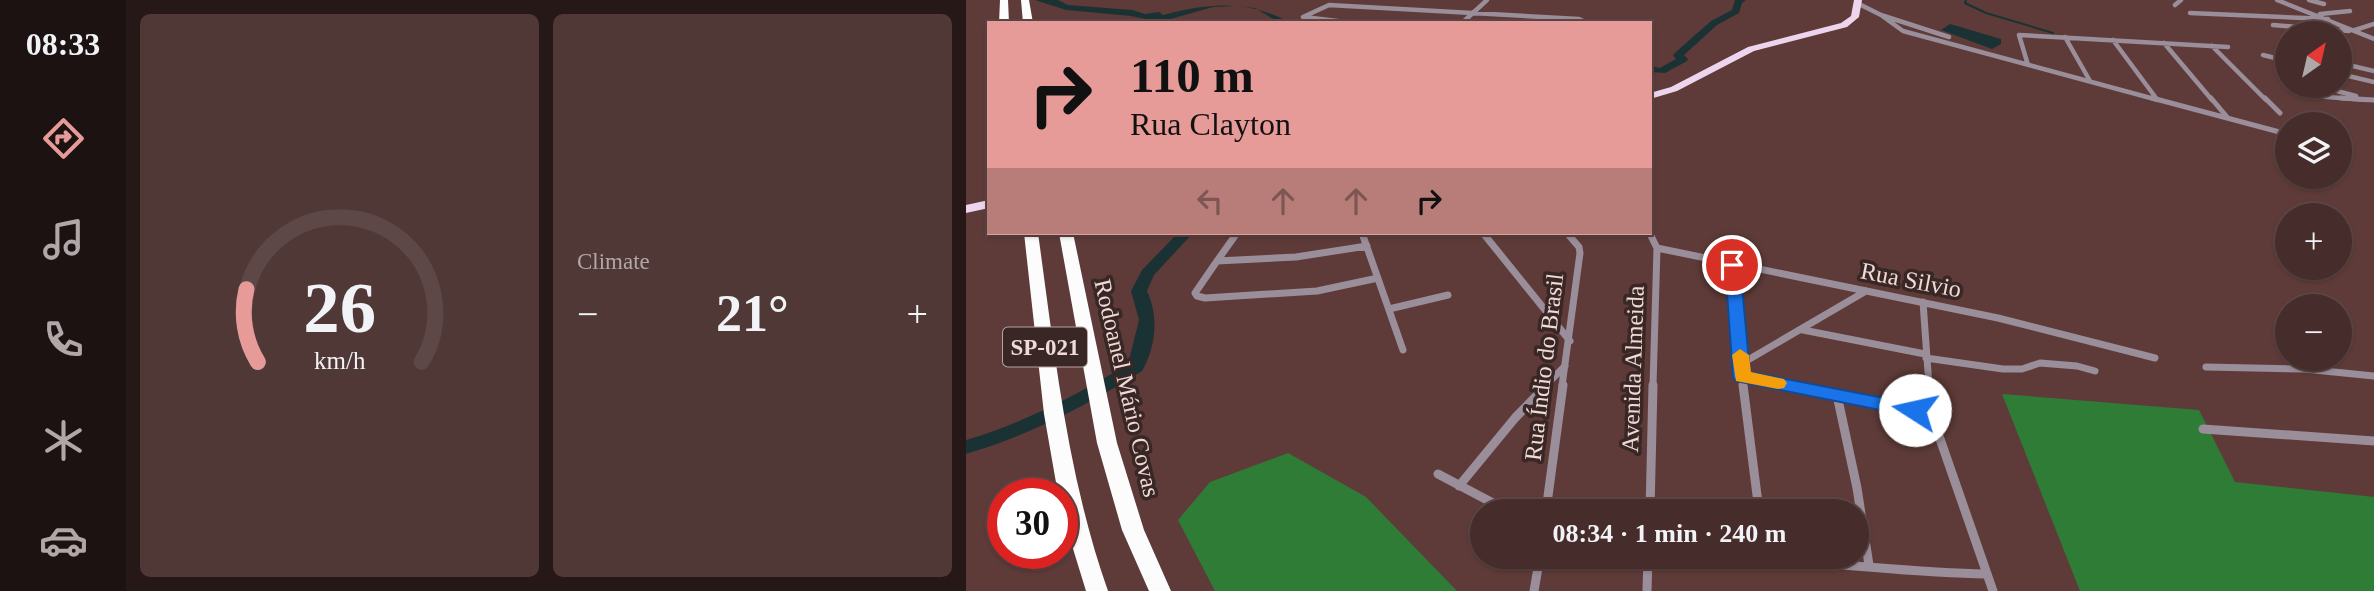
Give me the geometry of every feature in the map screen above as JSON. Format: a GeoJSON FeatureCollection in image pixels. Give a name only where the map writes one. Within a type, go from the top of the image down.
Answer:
{"type":"FeatureCollection","features":[{"type":"Feature","properties":{"kind":"highway"},"geometry":{"type":"LineString","coordinates":[[1004,0],[1004,21]]}},
{"type":"Feature","properties":{"kind":"highway"},"geometry":{"type":"LineString","coordinates":[[1025,0],[1028,21]]}},
{"type":"Feature","properties":{"kind":"highway","name":"SP-021"},"geometry":{"type":"LineString","coordinates":[[1031,235],[1060,461],[1084,558],[1097,591]]}},
{"type":"Feature","properties":{"kind":"highway","name":"Rodoanel Mário Covas"},"geometry":{"type":"LineString","coordinates":[[1066,235],[1107,443],[1133,530],[1160,591]]}},
{"type":"Feature","properties":{"kind":"main road"},"geometry":{"type":"LineString","coordinates":[[1652,93],[1683,85],[1742,52],[1844,25],[1855,18],[1855,1]]}},
{"type":"Feature","properties":{"kind":"main road"},"geometry":{"type":"LineString","coordinates":[[966,207],[987,202]]}},
{"type":"Feature","properties":{"kind":"street"},"geometry":{"type":"LineString","coordinates":[[1464,21],[1487,0]]}},
{"type":"Feature","properties":{"kind":"street"},"geometry":{"type":"LineString","coordinates":[[2175,5],[2181,0]]}},
{"type":"Feature","properties":{"kind":"street"},"geometry":{"type":"LineString","coordinates":[[2277,0],[2374,39]]}},
{"type":"Feature","properties":{"kind":"street"},"geometry":{"type":"LineString","coordinates":[[2309,0],[2324,4]]}},
{"type":"Feature","properties":{"kind":"street"},"geometry":{"type":"LineString","coordinates":[[1855,1],[1903,31],[2275,131]]}},
{"type":"Feature","properties":{"kind":"street"},"geometry":{"type":"LineString","coordinates":[[1337,21],[1303,17],[1329,5],[1583,21]]}},
{"type":"Feature","properties":{"kind":"street"},"geometry":{"type":"LineString","coordinates":[[2316,15],[2350,11]]}},
{"type":"Feature","properties":{"kind":"street"},"geometry":{"type":"LineString","coordinates":[[2190,13],[2328,19]]}},
{"type":"Feature","properties":{"kind":"street"},"geometry":{"type":"LineString","coordinates":[[1881,15],[1949,37]]}},
{"type":"Feature","properties":{"kind":"street"},"geometry":{"type":"LineString","coordinates":[[2273,24],[2374,34]]}},
{"type":"Feature","properties":{"kind":"street"},"geometry":{"type":"LineString","coordinates":[[2356,32],[2374,24]]}},
{"type":"Feature","properties":{"kind":"street"},"geometry":{"type":"LineString","coordinates":[[2028,65],[2019,35],[2228,47]]}},
{"type":"Feature","properties":{"kind":"street"},"geometry":{"type":"LineString","coordinates":[[2065,37],[2090,81]]}},
{"type":"Feature","properties":{"kind":"street"},"geometry":{"type":"LineString","coordinates":[[2113,40],[2157,98]]}},
{"type":"Feature","properties":{"kind":"street"},"geometry":{"type":"LineString","coordinates":[[2164,43],[2227,117]]}},
{"type":"Feature","properties":{"kind":"street"},"geometry":{"type":"LineString","coordinates":[[2212,46],[2279,112]]}},
{"type":"Feature","properties":{"kind":"street"},"geometry":{"type":"LineString","coordinates":[[2263,55],[2275,58]]}},
{"type":"Feature","properties":{"kind":"street"},"geometry":{"type":"LineString","coordinates":[[2352,66],[2374,71]]}},
{"type":"Feature","properties":{"kind":"street"},"geometry":{"type":"LineString","coordinates":[[2352,77],[2374,82]]}},
{"type":"Feature","properties":{"kind":"street"},"geometry":{"type":"LineString","coordinates":[[2352,94],[2374,100]]}},
{"type":"Feature","properties":{"kind":"street"},"geometry":{"type":"LineString","coordinates":[[2345,98],[2374,100]]}},
{"type":"Feature","properties":{"kind":"street"},"geometry":{"type":"LineString","coordinates":[[1236,235],[1195,293],[1197,296],[1205,298],[1295,294],[1378,278]]}},
{"type":"Feature","properties":{"kind":"street"},"geometry":{"type":"LineString","coordinates":[[1363,235],[1403,350]]}},
{"type":"Feature","properties":{"kind":"street"},"geometry":{"type":"LineString","coordinates":[[1485,235],[1570,341]]}},
{"type":"Feature","properties":{"kind":"street","name":"Rua Índio do Brasil"},"geometry":{"type":"LineString","coordinates":[[1548,499],[1580,253],[1579,247],[1569,235]]}},
{"type":"Feature","properties":{"kind":"street","name":"Avenida Almeida"},"geometry":{"type":"LineString","coordinates":[[1649,235],[1657,248],[1650,499]]}},
{"type":"Feature","properties":{"kind":"street"},"geometry":{"type":"LineString","coordinates":[[1217,261],[1296,257],[1367,246]]}},
{"type":"Feature","properties":{"kind":"street","name":"Rua Silvio"},"geometry":{"type":"LineString","coordinates":[[1657,248],[1998,317],[2155,358]]}},
{"type":"Feature","properties":{"kind":"street"},"geometry":{"type":"LineString","coordinates":[[1732,265],[1742,377],[1757,499]]}},
{"type":"Feature","properties":{"kind":"street"},"geometry":{"type":"LineString","coordinates":[[1741,365],[1866,290]]}},
{"type":"Feature","properties":{"kind":"street"},"geometry":{"type":"LineString","coordinates":[[1389,309],[1448,295]]}},
{"type":"Feature","properties":{"kind":"street"},"geometry":{"type":"LineString","coordinates":[[1923,302],[1931,413],[1993,591]]}},
{"type":"Feature","properties":{"kind":"street"},"geometry":{"type":"LineString","coordinates":[[1803,330],[1925,356],[2003,369],[2022,369],[2040,363],[2077,366],[2095,371]]}},
{"type":"Feature","properties":{"kind":"street"},"geometry":{"type":"LineString","coordinates":[[1459,486],[1515,418],[1565,366]]}},
{"type":"Feature","properties":{"kind":"street"},"geometry":{"type":"LineString","coordinates":[[2206,367],[2304,369],[2374,376]]}},
{"type":"Feature","properties":{"kind":"street"},"geometry":{"type":"LineString","coordinates":[[1742,377],[1931,413]]}},
{"type":"Feature","properties":{"kind":"street"},"geometry":{"type":"LineString","coordinates":[[1837,395],[1859,499]]}},
{"type":"Feature","properties":{"kind":"street"},"geometry":{"type":"LineString","coordinates":[[2203,429],[2374,440]]}},
{"type":"Feature","properties":{"kind":"street"},"geometry":{"type":"LineString","coordinates":[[1438,474],[1484,499]]}},
{"type":"Feature","properties":{"kind":"street"},"geometry":{"type":"LineString","coordinates":[[1869,565],[1930,573],[1986,574]]}},
{"type":"Feature","properties":{"kind":"street"},"geometry":{"type":"LineString","coordinates":[[1534,591],[1538,569]]}},
{"type":"Feature","properties":{"kind":"street"},"geometry":{"type":"LineString","coordinates":[[1647,591],[1648,569]]}},
{"type":"Feature","properties":{"kind":"green space"},"geometry":{"type":"Polygon","coordinates":[[[2002,394],[2199,410],[2235,482],[2374,497],[2374,591],[2080,591],[2002,394]]]}},
{"type":"Feature","properties":{"kind":"green space"},"geometry":{"type":"Polygon","coordinates":[[[1288,453],[1366,497],[1457,591],[1215,591],[1178,520],[1210,482],[1288,453]]]}},
{"type":"Feature","properties":{"kind":"water"},"geometry":{"type":"Polygon","coordinates":[[[1950,24],[2001,39],[2001,44],[1992,49],[1941,30],[1950,24]]]}},
{"type":"Feature","properties":{"kind":"waterway"},"geometry":{"type":"LineString","coordinates":[[1039,0],[1056,2],[1066,7],[1132,13],[1145,17],[1159,15],[1157,18],[1160,19],[1213,4],[1236,3],[1257,6],[1283,21]]}},
{"type":"Feature","properties":{"kind":"waterway"},"geometry":{"type":"LineString","coordinates":[[1652,69],[1661,71],[1683,59],[1678,55],[1714,23],[1736,11],[1738,2],[1742,0]]}},
{"type":"Feature","properties":{"kind":"waterway"},"geometry":{"type":"LineString","coordinates":[[1966,0],[1965,3],[1986,13],[2053,33]]}},
{"type":"Feature","properties":{"kind":"waterway"},"geometry":{"type":"LineString","coordinates":[[966,447],[1011,432],[1054,413],[1136,367],[1147,329],[1147,311],[1139,291],[1147,273],[1184,235]]}},
{"type":"Feature","properties":{"kind":"slow traffic"},"geometry":{"type":"LineString","coordinates":[[1740,355],[1742,377],[1778,383]]}},
{"type":"Feature","properties":{"kind":"route"},"geometry":{"type":"LineString","coordinates":[[1732,265],[1742,377],[1915,410]]}}]}
